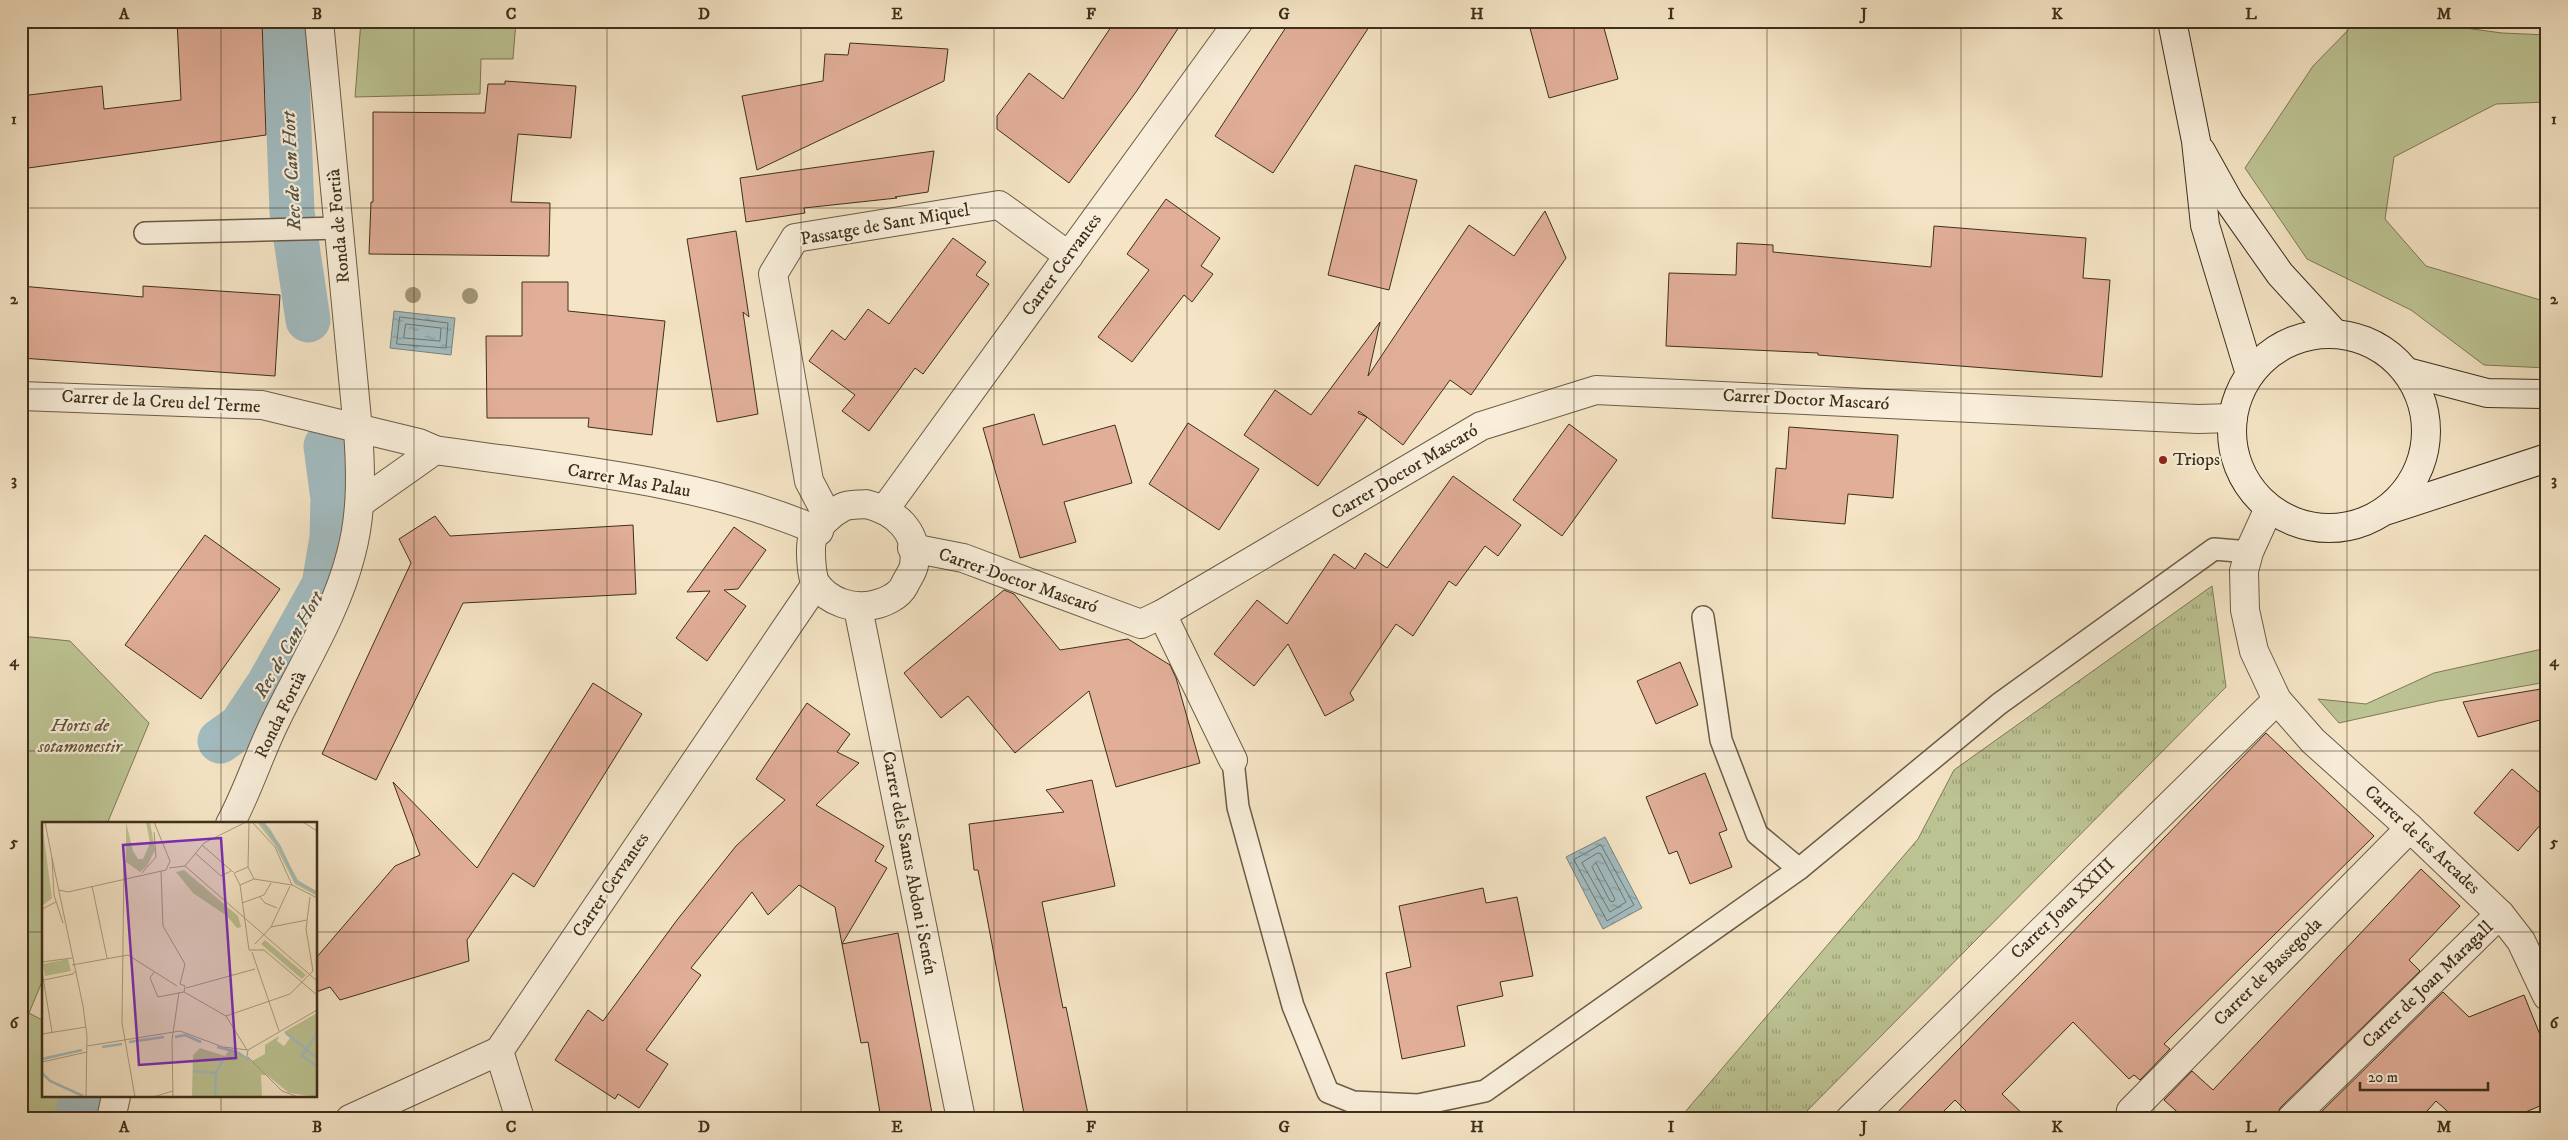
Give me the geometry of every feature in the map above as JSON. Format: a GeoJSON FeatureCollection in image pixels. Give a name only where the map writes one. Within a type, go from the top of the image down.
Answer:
{"type":"FeatureCollection","features":[{"type":"Feature","properties":{"kind":"street","name":"Ronda de Fortià"},"geometry":{"type":"LineString","coordinates":[[319,21],[358,430]]}},
{"type":"Feature","properties":{"kind":"street","name":"Carrer Cervantes"},"geometry":{"type":"LineString","coordinates":[[885,509],[1239,21]]}},
{"type":"Feature","properties":{"kind":"street"},"geometry":{"type":"LineString","coordinates":[[2172,21],[2196,142],[2205,225],[2250,374]]}},
{"type":"Feature","properties":{"kind":"street"},"geometry":{"type":"LineString","coordinates":[[2196,142],[2230,203],[2280,274],[2335,334]]}},
{"type":"Feature","properties":{"kind":"street","name":"Passatge de Sant Miquel"},"geometry":{"type":"LineString","coordinates":[[823,524],[809,480],[773,274],[795,238],[999,205],[1069,256]]}},
{"type":"Feature","properties":{"kind":"street"},"geometry":{"type":"LineString","coordinates":[[2319,334],[2352,336],[2383,349],[2407,372],[2417,388],[2424,407],[2426,445],[2421,464],[2413,482],[2401,497],[2386,510],[2368,521],[2348,527],[2327,529],[2306,527],[2287,520],[2269,508],[2254,494],[2243,477],[2235,458],[2232,418],[2236,402],[2250,374],[2273,350],[2288,343],[2319,334]]}},
{"type":"Feature","properties":{"kind":"street"},"geometry":{"type":"LineString","coordinates":[[2407,372],[2487,393],[2547,394]]}},
{"type":"Feature","properties":{"kind":"street","name":"Carrer Doctor Mascaró"},"geometry":{"type":"LineString","coordinates":[[912,548],[963,558],[1141,624],[1162,614],[1377,490],[1481,426],[1596,390],[2198,419],[2232,418]]}},
{"type":"Feature","properties":{"kind":"street","name":"Carrer de la Creu del Terme"},"geometry":{"type":"LineString","coordinates":[[21,396],[262,405],[358,430]]}},
{"type":"Feature","properties":{"kind":"street","name":"Carrer Mas Palau"},"geometry":{"type":"LineString","coordinates":[[358,430],[419,443],[435,450],[660,484],[823,524]]}},
{"type":"Feature","properties":{"kind":"street","name":"Ronda Fortià"},"geometry":{"type":"LineString","coordinates":[[231,822],[275,720],[308,658],[351,555],[360,503],[358,430]]}},
{"type":"Feature","properties":{"kind":"street"},"geometry":{"type":"LineString","coordinates":[[360,503],[435,450]]}},
{"type":"Feature","properties":{"kind":"street"},"geometry":{"type":"LineString","coordinates":[[2386,510],[2547,458]]}},
{"type":"Feature","properties":{"kind":"street"},"geometry":{"type":"LineString","coordinates":[[866,504],[885,509],[901,522],[912,540],[914,565],[902,589],[884,604],[858,608],[839,602],[816,584],[811,565],[812,540],[823,524],[845,506],[866,504]]}},
{"type":"Feature","properties":{"kind":"street","name":"Carrer de les Arcades"},"geometry":{"type":"LineString","coordinates":[[2269,508],[2249,552],[2244,571],[2245,610],[2254,650],[2277,700],[2313,741],[2410,828],[2500,914],[2521,941],[2547,996]]}},
{"type":"Feature","properties":{"kind":"street","name":"Carrer Cervantes"},"geometry":{"type":"LineString","coordinates":[[499,1051],[816,584]]}},
{"type":"Feature","properties":{"kind":"street","name":"Carrer dels Sants Abdon i Senén"},"geometry":{"type":"LineString","coordinates":[[858,608],[961,1119]]}},
{"type":"Feature","properties":{"kind":"street"},"geometry":{"type":"LineString","coordinates":[[1162,614],[1233,760]]}},
{"type":"Feature","properties":{"kind":"street","name":"Carrer Joan XXIII"},"geometry":{"type":"LineString","coordinates":[[1850,1119],[2277,700]]}},
{"type":"Feature","properties":{"kind":"street","name":"Carrer de Bassegoda"},"geometry":{"type":"LineString","coordinates":[[2134,1119],[2131,1111],[2410,828]]}},
{"type":"Feature","properties":{"kind":"street","name":"Carrer de Joan Maragall"},"geometry":{"type":"LineString","coordinates":[[2291,1119],[2500,914]]}},
{"type":"Feature","properties":{"kind":"street"},"geometry":{"type":"LineString","coordinates":[[350,1119],[499,1051],[520,1119]]}},
{"type":"Feature","properties":{"kind":"lane"},"geometry":{"type":"LineString","coordinates":[[145,233],[339,228]]}},
{"type":"Feature","properties":{"kind":"lane"},"geometry":{"type":"LineString","coordinates":[[1233,760],[1238,807],[1293,1006],[1328,1092],[1353,1102],[1418,1104],[1485,1091],[1799,869],[1999,704],[2214,548],[2249,552]]}},
{"type":"Feature","properties":{"kind":"lane"},"geometry":{"type":"LineString","coordinates":[[1703,617],[1721,740],[1753,825],[1757,834],[1799,869]]}},
{"type":"Feature","properties":{"kind":"green space"},"geometry":{"type":"Polygon","coordinates":[[[361,21],[516,21],[513,59],[481,59],[480,94],[355,97],[361,21]]]}},
{"type":"Feature","properties":{"kind":"green space"},"geometry":{"type":"Polygon","coordinates":[[[2357,21],[2414,21],[2502,33],[2547,35],[2547,102],[2496,104],[2394,157],[2385,219],[2426,266],[2547,302],[2547,368],[2484,365],[2411,310],[2307,259],[2245,168],[2313,66],[2357,21]]]}},
{"type":"Feature","properties":{"kind":"green space"},"geometry":{"type":"Polygon","coordinates":[[[2212,586],[2226,687],[1799,1119],[1679,1119],[1918,839],[1954,770],[2212,586]]]}},
{"type":"Feature","properties":{"kind":"green space","name":"Horts de sotamonestir"},"geometry":{"type":"Polygon","coordinates":[[[21,636],[70,641],[149,723],[108,822],[42,822],[42,982],[29,1013],[42,1020],[42,1098],[93,1098],[88,1119],[21,1119],[21,636]]]}},
{"type":"Feature","properties":{"kind":"green space"},"geometry":{"type":"Polygon","coordinates":[[[2547,648],[2547,682],[2438,701],[2339,723],[2318,699],[2366,704],[2434,673],[2547,648]]]}},
{"type":"Feature","properties":{"kind":"water"},"geometry":{"type":"Polygon","coordinates":[[[394,311],[455,318],[451,355],[390,348],[394,311]]]}},
{"type":"Feature","properties":{"kind":"water"},"geometry":{"type":"Polygon","coordinates":[[[1605,837],[1642,908],[1603,929],[1566,857],[1605,837]]]}},
{"type":"Feature","properties":{"kind":"building"},"geometry":{"type":"Polygon","coordinates":[[[177,21],[262,21],[266,135],[21,169],[21,96],[102,86],[104,109],[181,100],[177,21]]]}},
{"type":"Feature","properties":{"kind":"building"},"geometry":{"type":"Polygon","coordinates":[[[1115,21],[1183,21],[1136,92],[1069,183],[997,129],[997,116],[1029,73],[1063,99],[1115,21]]]}},
{"type":"Feature","properties":{"kind":"building"},"geometry":{"type":"Polygon","coordinates":[[[1290,21],[1373,21],[1273,173],[1215,136],[1290,21]]]}},
{"type":"Feature","properties":{"kind":"building"},"geometry":{"type":"Polygon","coordinates":[[[1528,21],[1602,21],[1618,79],[1549,98],[1528,21]]]}},
{"type":"Feature","properties":{"kind":"building"},"geometry":{"type":"Polygon","coordinates":[[[850,43],[948,49],[944,81],[757,170],[742,96],[823,81],[825,54],[848,55],[850,43]]]}},
{"type":"Feature","properties":{"kind":"building"},"geometry":{"type":"Polygon","coordinates":[[[505,81],[576,86],[571,138],[518,134],[511,202],[550,203],[549,256],[369,254],[371,202],[373,202],[373,112],[485,113],[488,84],[505,84],[505,81]]]}},
{"type":"Feature","properties":{"kind":"building"},"geometry":{"type":"Polygon","coordinates":[[[934,151],[928,192],[895,197],[897,198],[804,208],[805,213],[746,222],[740,178],[934,151]]]}},
{"type":"Feature","properties":{"kind":"building"},"geometry":{"type":"Polygon","coordinates":[[[1355,165],[1417,180],[1389,290],[1328,275],[1355,165]]]}},
{"type":"Feature","properties":{"kind":"building"},"geometry":{"type":"Polygon","coordinates":[[[1166,199],[1220,238],[1201,266],[1213,274],[1192,302],[1184,295],[1132,362],[1098,337],[1149,270],[1127,254],[1166,199]]]}},
{"type":"Feature","properties":{"kind":"building"},"geometry":{"type":"Polygon","coordinates":[[[1545,211],[1566,258],[1471,395],[1450,380],[1403,445],[1367,417],[1318,486],[1244,435],[1275,390],[1311,415],[1380,322],[1368,376],[1469,225],[1514,256],[1545,211]]]}},
{"type":"Feature","properties":{"kind":"building"},"geometry":{"type":"Polygon","coordinates":[[[1934,226],[2086,238],[2083,278],[2110,280],[2102,377],[1818,355],[1818,353],[1666,346],[1669,273],[1736,275],[1737,243],[1773,245],[1773,252],[1931,267],[1934,226]]]}},
{"type":"Feature","properties":{"kind":"building"},"geometry":{"type":"Polygon","coordinates":[[[736,231],[749,317],[743,312],[758,414],[717,422],[687,239],[736,231]]]}},
{"type":"Feature","properties":{"kind":"building"},"geometry":{"type":"Polygon","coordinates":[[[953,238],[986,262],[976,275],[989,284],[923,374],[915,368],[869,431],[842,411],[855,395],[809,361],[832,330],[845,340],[868,309],[889,324],[953,238]]]}},
{"type":"Feature","properties":{"kind":"building"},"geometry":{"type":"Polygon","coordinates":[[[522,282],[568,282],[568,311],[665,321],[652,435],[588,427],[589,418],[487,418],[486,336],[522,336],[522,282]]]}},
{"type":"Feature","properties":{"kind":"building"},"geometry":{"type":"Polygon","coordinates":[[[21,286],[143,297],[143,286],[280,295],[275,376],[21,358],[21,286]]]}},
{"type":"Feature","properties":{"kind":"building"},"geometry":{"type":"Polygon","coordinates":[[[1034,414],[1043,445],[1115,425],[1132,483],[1064,502],[1076,542],[1020,558],[983,428],[1034,414]]]}},
{"type":"Feature","properties":{"kind":"building"},"geometry":{"type":"Polygon","coordinates":[[[1188,423],[1259,469],[1219,530],[1149,484],[1188,423]]]}},
{"type":"Feature","properties":{"kind":"building"},"geometry":{"type":"Polygon","coordinates":[[[1569,424],[1617,460],[1562,536],[1513,500],[1569,424]]]}},
{"type":"Feature","properties":{"kind":"building"},"geometry":{"type":"Polygon","coordinates":[[[1789,427],[1898,435],[1893,498],[1848,494],[1845,524],[1772,518],[1776,468],[1786,469],[1789,427]]]}},
{"type":"Feature","properties":{"kind":"building"},"geometry":{"type":"Polygon","coordinates":[[[1453,476],[1521,525],[1498,556],[1485,546],[1456,586],[1449,581],[1413,636],[1396,624],[1350,693],[1354,700],[1325,716],[1288,644],[1254,686],[1214,654],[1257,600],[1287,624],[1334,554],[1355,569],[1365,553],[1387,568],[1453,476]]]}},
{"type":"Feature","properties":{"kind":"building"},"geometry":{"type":"Polygon","coordinates":[[[435,516],[450,536],[633,525],[636,594],[463,603],[376,780],[322,754],[411,563],[399,539],[435,516]]]}},
{"type":"Feature","properties":{"kind":"building"},"geometry":{"type":"Polygon","coordinates":[[[734,527],[766,550],[738,589],[724,590],[746,606],[707,661],[676,638],[710,591],[687,592],[734,527]]]}},
{"type":"Feature","properties":{"kind":"building"},"geometry":{"type":"Polygon","coordinates":[[[205,535],[280,589],[201,699],[125,645],[205,535]]]}},
{"type":"Feature","properties":{"kind":"building"},"geometry":{"type":"Polygon","coordinates":[[[1004,590],[1014,594],[1060,650],[1128,639],[1170,665],[1176,678],[1200,763],[1116,787],[1089,691],[1015,753],[968,696],[941,718],[904,673],[1004,590]]]}},
{"type":"Feature","properties":{"kind":"building"},"geometry":{"type":"Polygon","coordinates":[[[1680,662],[1698,705],[1656,724],[1637,681],[1680,662]]]}},
{"type":"Feature","properties":{"kind":"building"},"geometry":{"type":"Polygon","coordinates":[[[593,683],[642,714],[534,887],[513,873],[467,940],[469,961],[340,1000],[330,987],[318,991],[318,956],[395,866],[420,855],[393,782],[477,868],[593,683]]]}},
{"type":"Feature","properties":{"kind":"building"},"geometry":{"type":"Polygon","coordinates":[[[2547,688],[2547,718],[2478,737],[2463,702],[2547,688]]]}},
{"type":"Feature","properties":{"kind":"building"},"geometry":{"type":"Polygon","coordinates":[[[807,703],[850,734],[837,752],[859,763],[816,805],[884,846],[875,861],[887,868],[842,944],[835,907],[799,885],[768,915],[752,892],[691,968],[701,975],[646,1050],[668,1064],[639,1108],[618,1094],[615,1099],[555,1060],[588,1010],[603,1021],[677,920],[736,846],[785,800],[756,779],[807,703]]]}},
{"type":"Feature","properties":{"kind":"building"},"geometry":{"type":"Polygon","coordinates":[[[2266,733],[2374,836],[2164,1044],[2170,1049],[2140,1080],[2134,1075],[2129,1079],[2073,1022],[2002,1094],[2028,1119],[1974,1119],[1955,1100],[1936,1119],[1891,1119],[2266,733]]]}},
{"type":"Feature","properties":{"kind":"building"},"geometry":{"type":"Polygon","coordinates":[[[2512,769],[2547,799],[2547,817],[2518,851],[2474,813],[2512,769]]]}},
{"type":"Feature","properties":{"kind":"building"},"geometry":{"type":"Polygon","coordinates":[[[1705,773],[1727,830],[1719,833],[1732,867],[1690,884],[1677,851],[1669,854],[1646,797],[1705,773]]]}},
{"type":"Feature","properties":{"kind":"building"},"geometry":{"type":"Polygon","coordinates":[[[1092,780],[1115,886],[1042,902],[1063,1008],[1066,1007],[1089,1119],[1025,1119],[978,870],[974,870],[969,824],[1064,812],[1046,790],[1092,780]]]}},
{"type":"Feature","properties":{"kind":"building"},"geometry":{"type":"Polygon","coordinates":[[[2421,869],[2460,906],[2409,960],[2420,971],[2280,1108],[2276,1119],[2185,1119],[2164,1100],[2192,1071],[2213,1090],[2421,869]]]}},
{"type":"Feature","properties":{"kind":"building"},"geometry":{"type":"Polygon","coordinates":[[[1483,888],[1486,903],[1517,897],[1533,976],[1500,982],[1503,996],[1457,1006],[1465,1046],[1402,1059],[1386,973],[1411,967],[1399,906],[1483,888]]]}},
{"type":"Feature","properties":{"kind":"building"},"geometry":{"type":"Polygon","coordinates":[[[898,933],[933,1119],[881,1119],[868,1042],[861,1043],[842,944],[898,933]]]}},
{"type":"Feature","properties":{"kind":"building"},"geometry":{"type":"Polygon","coordinates":[[[2443,992],[2469,1017],[2524,995],[2547,1052],[2547,1103],[2509,1119],[2456,1119],[2436,1101],[2420,1119],[2314,1119],[2443,992]]]}},
{"type":"Feature","properties":{"kind":"waterway","name":"Rec de Can Hort"},"geometry":{"type":"LineString","coordinates":[[285,21],[292,212],[308,320]]}},
{"type":"Feature","properties":{"kind":"waterway","name":"Rec de Can Hort"},"geometry":{"type":"LineString","coordinates":[[220,741],[241,726],[269,684],[324,585],[332,538],[333,499],[326,446]]}},
{"type":"Feature","properties":{"kind":"waterway"},"geometry":{"type":"LineString","coordinates":[[76,1119],[81,1098]]}},
{"type":"Feature","properties":{"kind":"place","name":"Triops"},"geometry":{"type":"Point","coordinates":[2163,460]}}]}
